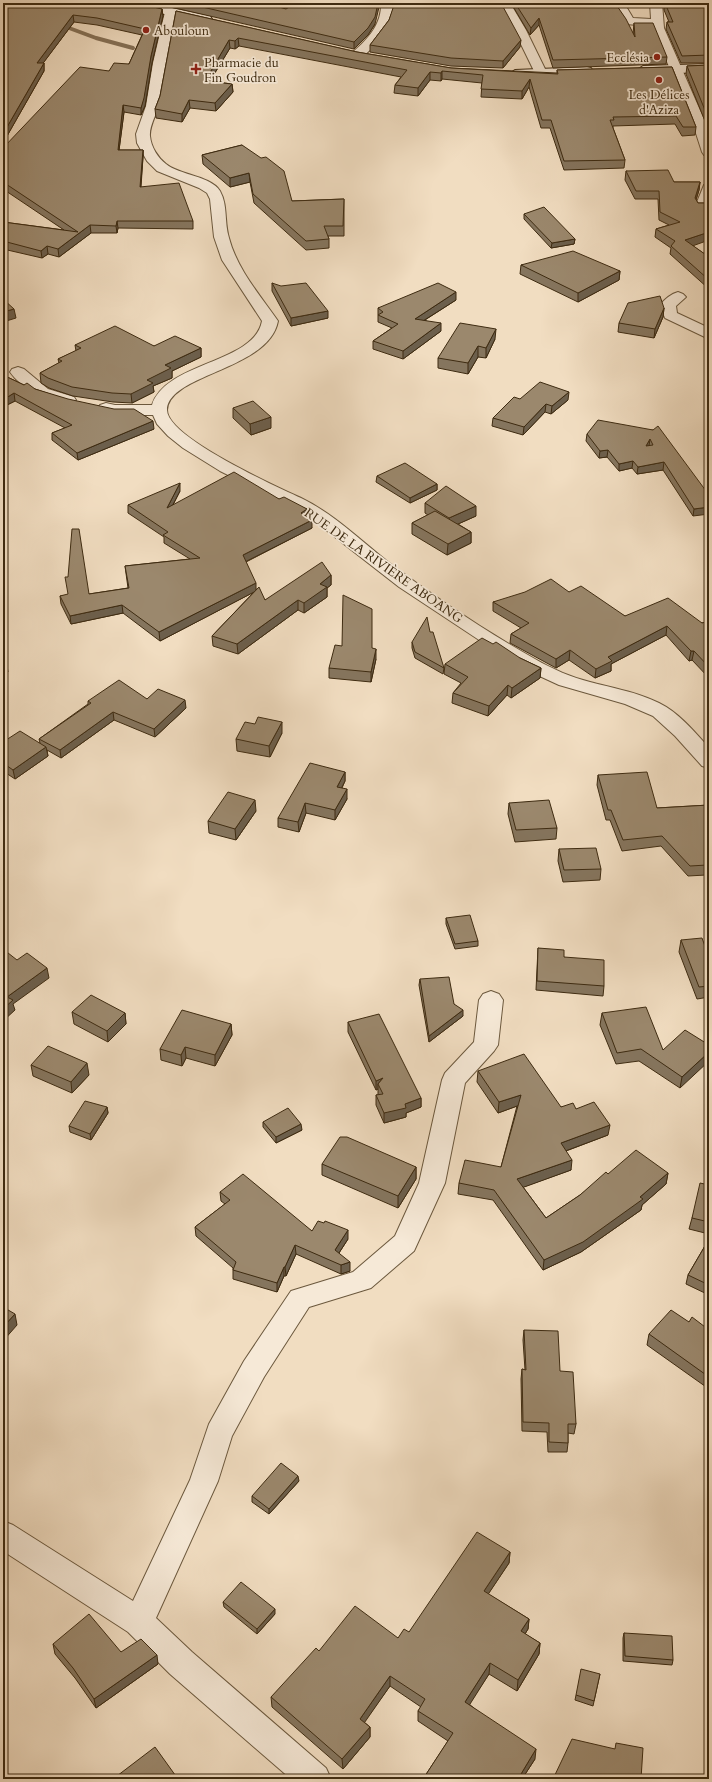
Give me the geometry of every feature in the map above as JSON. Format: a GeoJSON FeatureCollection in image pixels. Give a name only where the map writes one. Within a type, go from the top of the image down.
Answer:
{"type":"FeatureCollection","features":[{"type":"Feature","properties":{"kind":"street"},"geometry":{"type":"LineString","coordinates":[[131,3],[172,7],[216,22]]}},
{"type":"Feature","properties":{"kind":"street"},"geometry":{"type":"LineString","coordinates":[[256,3],[287,10],[288,3]]}},
{"type":"Feature","properties":{"kind":"street"},"geometry":{"type":"LineString","coordinates":[[357,55],[367,47],[374,38],[389,11],[387,3]]}},
{"type":"Feature","properties":{"kind":"street"},"geometry":{"type":"LineString","coordinates":[[504,3],[520,30],[541,73]]}},
{"type":"Feature","properties":{"kind":"street"},"geometry":{"type":"LineString","coordinates":[[618,3],[629,21],[657,24]]}},
{"type":"Feature","properties":{"kind":"street"},"geometry":{"type":"LineString","coordinates":[[656,3],[657,24],[675,69],[700,124],[709,152]]}},
{"type":"Feature","properties":{"kind":"street"},"geometry":{"type":"LineString","coordinates":[[18,372],[42,392],[85,404],[114,410],[159,410],[162,399],[171,389],[190,377],[252,348],[263,339],[268,330],[270,321],[229,260],[221,236],[218,198],[213,191],[204,185],[162,168],[152,158],[144,144],[143,134],[152,106],[159,63],[172,7]]}},
{"type":"Feature","properties":{"kind":"street"},"geometry":{"type":"LineString","coordinates":[[342,51],[371,58]]}},
{"type":"Feature","properties":{"kind":"street"},"geometry":{"type":"LineString","coordinates":[[627,70],[709,68]]}},
{"type":"Feature","properties":{"kind":"street"},"geometry":{"type":"LineString","coordinates":[[505,74],[598,71]]}},
{"type":"Feature","properties":{"kind":"street"},"geometry":{"type":"LineString","coordinates":[[702,207],[709,188]]}},
{"type":"Feature","properties":{"kind":"street"},"geometry":{"type":"LineString","coordinates":[[678,297],[668,305],[670,315],[709,334]]}},
{"type":"Feature","properties":{"kind":"street","name":"RUE DE LA RIVIÈRE ABOANG"},"geometry":{"type":"LineString","coordinates":[[159,410],[162,420],[181,438],[241,476],[314,512],[394,575],[527,663],[549,675],[627,698],[651,708],[676,724],[709,761]]}},
{"type":"Feature","properties":{"kind":"street"},"geometry":{"type":"LineString","coordinates":[[139,1622],[204,1481],[219,1433],[254,1369],[300,1299],[362,1280],[405,1243],[432,1182],[454,1080],[486,1045],[491,1000]]}},
{"type":"Feature","properties":{"kind":"street"},"geometry":{"type":"LineString","coordinates":[[3,1535],[139,1622],[181,1663],[315,1779]]}},
{"type":"Feature","properties":{"kind":"building"},"geometry":{"type":"Polygon","coordinates":[[[3,3],[136,3],[162,9],[141,108],[123,105],[118,150],[143,150],[140,187],[179,183],[193,221],[117,221],[116,226],[90,225],[58,249],[47,246],[41,251],[3,241],[3,222],[78,232],[3,182],[3,148],[80,67],[109,71],[114,63],[129,64],[145,29],[97,18],[73,15],[37,63],[44,63],[3,134],[3,3]]]}},
{"type":"Feature","properties":{"kind":"building"},"geometry":{"type":"Polygon","coordinates":[[[185,3],[265,3],[286,9],[294,3],[378,3],[375,17],[368,28],[354,42],[185,3]]]}},
{"type":"Feature","properties":{"kind":"building"},"geometry":{"type":"Polygon","coordinates":[[[394,3],[501,3],[521,40],[503,61],[451,58],[370,45],[389,20],[394,3]]]}},
{"type":"Feature","properties":{"kind":"building"},"geometry":{"type":"Polygon","coordinates":[[[515,3],[615,3],[626,19],[635,37],[634,23],[653,23],[667,57],[553,60],[539,18],[531,28],[515,3]]]}},
{"type":"Feature","properties":{"kind":"building"},"geometry":{"type":"Polygon","coordinates":[[[665,3],[709,3],[709,55],[682,56],[667,22],[673,22],[665,3]]]}},
{"type":"Feature","properties":{"kind":"building"},"geometry":{"type":"Polygon","coordinates":[[[176,11],[357,52],[451,68],[558,74],[557,70],[672,67],[696,127],[683,127],[676,116],[613,117],[614,120],[610,120],[625,160],[564,161],[551,120],[542,120],[530,79],[522,91],[481,89],[483,75],[442,71],[441,73],[430,72],[418,88],[395,85],[407,70],[238,38],[235,41],[229,40],[205,81],[232,84],[215,103],[189,100],[182,114],[155,109],[160,96],[176,11]]]}},
{"type":"Feature","properties":{"kind":"building"},"geometry":{"type":"Polygon","coordinates":[[[709,65],[709,120],[687,66],[709,65]]]}},
{"type":"Feature","properties":{"kind":"building"},"geometry":{"type":"Polygon","coordinates":[[[242,145],[261,158],[266,157],[284,171],[292,201],[344,199],[343,226],[324,226],[329,239],[306,241],[253,194],[249,173],[230,178],[202,155],[242,145]]]}},
{"type":"Feature","properties":{"kind":"building"},"geometry":{"type":"Polygon","coordinates":[[[668,170],[674,182],[700,182],[695,198],[698,203],[709,202],[709,232],[685,240],[709,257],[709,280],[671,246],[675,241],[656,229],[680,222],[660,212],[659,191],[636,191],[626,171],[668,170]]]}},
{"type":"Feature","properties":{"kind":"building"},"geometry":{"type":"Polygon","coordinates":[[[544,207],[575,239],[552,243],[524,214],[544,207]]]}},
{"type":"Feature","properties":{"kind":"building"},"geometry":{"type":"Polygon","coordinates":[[[573,251],[620,271],[578,293],[521,265],[573,251]]]}},
{"type":"Feature","properties":{"kind":"building"},"geometry":{"type":"Polygon","coordinates":[[[272,283],[281,286],[306,283],[328,311],[291,318],[272,283]]]}},
{"type":"Feature","properties":{"kind":"building"},"geometry":{"type":"Polygon","coordinates":[[[438,283],[456,292],[415,319],[441,323],[403,351],[373,341],[398,324],[378,315],[383,312],[378,308],[438,283]]]}},
{"type":"Feature","properties":{"kind":"building"},"geometry":{"type":"Polygon","coordinates":[[[660,296],[664,308],[655,329],[619,323],[628,303],[660,296]]]}},
{"type":"Feature","properties":{"kind":"building"},"geometry":{"type":"Polygon","coordinates":[[[3,299],[14,309],[3,312],[3,299]]]}},
{"type":"Feature","properties":{"kind":"building"},"geometry":{"type":"Polygon","coordinates":[[[460,323],[496,329],[486,348],[478,346],[468,363],[438,358],[460,323]]]}},
{"type":"Feature","properties":{"kind":"building"},"geometry":{"type":"Polygon","coordinates":[[[115,326],[154,346],[175,336],[201,348],[165,365],[171,368],[147,380],[153,383],[131,394],[112,393],[72,387],[48,378],[40,373],[62,361],[58,359],[81,348],[75,345],[115,326]]]}},
{"type":"Feature","properties":{"kind":"building"},"geometry":{"type":"Polygon","coordinates":[[[3,375],[24,385],[27,383],[35,389],[68,399],[114,409],[134,409],[153,421],[77,453],[52,433],[72,425],[14,393],[3,400],[3,375]]]}},
{"type":"Feature","properties":{"kind":"building"},"geometry":{"type":"Polygon","coordinates":[[[540,382],[569,392],[552,406],[546,404],[524,427],[493,418],[514,397],[520,399],[540,382]]]}},
{"type":"Feature","properties":{"kind":"building"},"geometry":{"type":"Polygon","coordinates":[[[253,401],[271,417],[250,424],[233,408],[253,401]]]}},
{"type":"Feature","properties":{"kind":"building"},"geometry":{"type":"Polygon","coordinates":[[[598,420],[653,430],[658,426],[709,495],[709,507],[694,509],[664,462],[638,467],[633,461],[619,464],[608,450],[600,451],[587,434],[598,420]],[[650,439],[646,446],[653,445],[650,439]]]}},
{"type":"Feature","properties":{"kind":"building"},"geometry":{"type":"Polygon","coordinates":[[[405,463],[437,484],[410,498],[377,476],[405,463]]]}},
{"type":"Feature","properties":{"kind":"building"},"geometry":{"type":"Polygon","coordinates":[[[234,472],[279,499],[284,497],[307,509],[301,513],[312,520],[243,555],[256,583],[159,632],[122,605],[70,616],[60,596],[68,594],[65,577],[68,577],[72,529],[79,529],[89,594],[129,588],[125,566],[200,558],[163,535],[168,532],[128,505],[180,483],[167,508],[234,472]]]}},
{"type":"Feature","properties":{"kind":"building"},"geometry":{"type":"Polygon","coordinates":[[[446,486],[476,506],[449,518],[425,503],[446,486]]]}},
{"type":"Feature","properties":{"kind":"building"},"geometry":{"type":"Polygon","coordinates":[[[435,511],[471,532],[448,544],[412,523],[435,511]]]}},
{"type":"Feature","properties":{"kind":"building"},"geometry":{"type":"Polygon","coordinates":[[[322,562],[331,575],[320,584],[327,587],[304,603],[298,600],[237,644],[212,636],[259,587],[265,600],[322,562]]]}},
{"type":"Feature","properties":{"kind":"building"},"geometry":{"type":"Polygon","coordinates":[[[551,579],[569,592],[581,586],[625,616],[668,598],[702,623],[709,621],[709,667],[667,626],[608,657],[612,661],[596,669],[570,650],[556,659],[511,634],[529,623],[493,602],[525,592],[551,579]]]}},
{"type":"Feature","properties":{"kind":"building"},"geometry":{"type":"Polygon","coordinates":[[[343,595],[372,609],[372,648],[376,649],[371,672],[329,668],[335,645],[342,646],[343,595]]]}},
{"type":"Feature","properties":{"kind":"building"},"geometry":{"type":"Polygon","coordinates":[[[427,617],[430,632],[433,632],[444,668],[415,652],[412,642],[427,617]]]}},
{"type":"Feature","properties":{"kind":"building"},"geometry":{"type":"Polygon","coordinates":[[[482,638],[493,644],[496,642],[520,658],[541,668],[512,688],[508,685],[489,706],[453,693],[468,677],[445,664],[482,638]]]}},
{"type":"Feature","properties":{"kind":"building"},"geometry":{"type":"Polygon","coordinates":[[[119,680],[147,699],[158,689],[185,700],[154,729],[113,712],[60,750],[39,739],[91,703],[88,701],[119,680]]]}},
{"type":"Feature","properties":{"kind":"building"},"geometry":{"type":"Polygon","coordinates":[[[258,717],[282,722],[269,746],[236,739],[245,722],[255,724],[258,717]]]}},
{"type":"Feature","properties":{"kind":"building"},"geometry":{"type":"Polygon","coordinates":[[[20,731],[46,747],[13,770],[3,763],[3,742],[20,731]]]}},
{"type":"Feature","properties":{"kind":"building"},"geometry":{"type":"Polygon","coordinates":[[[310,763],[345,772],[337,787],[347,789],[335,810],[305,803],[298,822],[278,818],[310,763]]]}},
{"type":"Feature","properties":{"kind":"building"},"geometry":{"type":"Polygon","coordinates":[[[647,772],[657,808],[709,805],[709,892],[707,865],[690,866],[662,836],[623,840],[611,810],[608,810],[598,775],[647,772]]]}},
{"type":"Feature","properties":{"kind":"building"},"geometry":{"type":"Polygon","coordinates":[[[228,792],[255,800],[235,829],[208,821],[228,792]]]}},
{"type":"Feature","properties":{"kind":"building"},"geometry":{"type":"Polygon","coordinates":[[[549,800],[557,828],[516,830],[509,803],[549,800]]]}},
{"type":"Feature","properties":{"kind":"building"},"geometry":{"type":"Polygon","coordinates":[[[596,848],[601,869],[564,870],[559,849],[596,848]]]}},
{"type":"Feature","properties":{"kind":"building"},"geometry":{"type":"Polygon","coordinates":[[[470,915],[478,941],[455,944],[446,918],[470,915]]]}},
{"type":"Feature","properties":{"kind":"building"},"geometry":{"type":"Polygon","coordinates":[[[702,938],[706,949],[709,948],[709,986],[699,987],[681,940],[702,938]]]}},
{"type":"Feature","properties":{"kind":"building"},"geometry":{"type":"Polygon","coordinates":[[[538,948],[564,950],[564,957],[604,960],[604,986],[537,981],[538,948]]]}},
{"type":"Feature","properties":{"kind":"building"},"geometry":{"type":"Polygon","coordinates":[[[3,949],[17,960],[27,953],[47,968],[7,997],[13,1000],[3,1009],[3,949]]]}},
{"type":"Feature","properties":{"kind":"building"},"geometry":{"type":"Polygon","coordinates":[[[449,977],[454,1004],[463,1010],[429,1036],[420,979],[449,977]]]}},
{"type":"Feature","properties":{"kind":"building"},"geometry":{"type":"Polygon","coordinates":[[[91,995],[125,1013],[107,1031],[72,1012],[91,995]]]}},
{"type":"Feature","properties":{"kind":"building"},"geometry":{"type":"Polygon","coordinates":[[[646,1007],[663,1050],[685,1030],[709,1045],[709,1052],[682,1077],[641,1049],[617,1053],[602,1013],[646,1007]]]}},
{"type":"Feature","properties":{"kind":"building"},"geometry":{"type":"Polygon","coordinates":[[[182,1010],[231,1024],[215,1055],[185,1047],[181,1055],[160,1049],[182,1010]]]}},
{"type":"Feature","properties":{"kind":"building"},"geometry":{"type":"Polygon","coordinates":[[[379,1014],[421,1098],[405,1104],[406,1108],[384,1113],[376,1095],[383,1094],[378,1084],[383,1078],[376,1081],[348,1022],[379,1014]]]}},
{"type":"Feature","properties":{"kind":"building"},"geometry":{"type":"Polygon","coordinates":[[[48,1046],[87,1063],[71,1082],[31,1065],[48,1046]]]}},
{"type":"Feature","properties":{"kind":"building"},"geometry":{"type":"Polygon","coordinates":[[[524,1054],[561,1107],[573,1103],[576,1109],[594,1102],[610,1125],[561,1143],[572,1160],[517,1179],[546,1218],[580,1195],[606,1172],[608,1174],[636,1150],[668,1173],[640,1197],[643,1199],[583,1242],[544,1260],[494,1190],[459,1183],[465,1160],[501,1167],[521,1095],[499,1102],[478,1071],[524,1054]]]}},
{"type":"Feature","properties":{"kind":"building"},"geometry":{"type":"Polygon","coordinates":[[[85,1101],[107,1107],[90,1134],[69,1126],[85,1101]]]}},
{"type":"Feature","properties":{"kind":"building"},"geometry":{"type":"Polygon","coordinates":[[[288,1108],[301,1124],[276,1137],[263,1122],[288,1108]]]}},
{"type":"Feature","properties":{"kind":"building"},"geometry":{"type":"Polygon","coordinates":[[[340,1137],[347,1137],[416,1167],[398,1196],[322,1164],[340,1137]]]}},
{"type":"Feature","properties":{"kind":"building"},"geometry":{"type":"Polygon","coordinates":[[[243,1174],[312,1231],[318,1221],[324,1223],[325,1221],[348,1230],[335,1250],[350,1262],[341,1265],[295,1245],[277,1283],[233,1270],[236,1262],[195,1227],[230,1200],[220,1192],[243,1174]]]}},
{"type":"Feature","properties":{"kind":"building"},"geometry":{"type":"Polygon","coordinates":[[[700,1183],[709,1185],[709,1222],[692,1218],[700,1183]]]}},
{"type":"Feature","properties":{"kind":"building"},"geometry":{"type":"Polygon","coordinates":[[[709,1239],[709,1285],[688,1275],[709,1239]]]}},
{"type":"Feature","properties":{"kind":"building"},"geometry":{"type":"Polygon","coordinates":[[[3,1307],[15,1314],[3,1327],[3,1307]]]}},
{"type":"Feature","properties":{"kind":"building"},"geometry":{"type":"Polygon","coordinates":[[[671,1310],[689,1322],[692,1317],[709,1330],[709,1377],[649,1334],[671,1310]]]}},
{"type":"Feature","properties":{"kind":"building"},"geometry":{"type":"Polygon","coordinates":[[[524,1330],[558,1331],[560,1371],[573,1372],[576,1424],[568,1424],[568,1443],[549,1442],[549,1423],[523,1422],[522,1369],[526,1370],[524,1330]]]}},
{"type":"Feature","properties":{"kind":"building"},"geometry":{"type":"Polygon","coordinates":[[[281,1463],[298,1476],[269,1509],[252,1496],[281,1463]]]}},
{"type":"Feature","properties":{"kind":"building"},"geometry":{"type":"Polygon","coordinates":[[[477,1532],[510,1552],[484,1591],[529,1619],[521,1631],[540,1643],[518,1680],[490,1663],[465,1702],[536,1749],[518,1779],[423,1779],[453,1733],[418,1711],[425,1699],[390,1676],[360,1719],[370,1727],[342,1759],[271,1697],[316,1648],[319,1651],[355,1606],[398,1638],[404,1629],[409,1632],[477,1532]]]}},
{"type":"Feature","properties":{"kind":"building"},"geometry":{"type":"Polygon","coordinates":[[[241,1582],[275,1609],[257,1629],[223,1602],[241,1582]]]}},
{"type":"Feature","properties":{"kind":"building"},"geometry":{"type":"Polygon","coordinates":[[[89,1614],[121,1652],[141,1639],[157,1655],[94,1699],[73,1668],[53,1644],[89,1614]]]}},
{"type":"Feature","properties":{"kind":"building"},"geometry":{"type":"Polygon","coordinates":[[[624,1633],[672,1636],[673,1660],[625,1656],[624,1633]]]}},
{"type":"Feature","properties":{"kind":"building"},"geometry":{"type":"Polygon","coordinates":[[[581,1669],[600,1674],[594,1701],[576,1695],[581,1669]]]}},
{"type":"Feature","properties":{"kind":"building"},"geometry":{"type":"Polygon","coordinates":[[[572,1739],[615,1749],[616,1743],[643,1748],[641,1779],[553,1779],[572,1739]]]}},
{"type":"Feature","properties":{"kind":"building"},"geometry":{"type":"Polygon","coordinates":[[[155,1747],[178,1779],[113,1779],[155,1747]]]}},
{"type":"Feature","properties":{"kind":"waterway"},"geometry":{"type":"LineString","coordinates":[[61,25],[96,38],[133,48]]}},
{"type":"Feature","properties":{"kind":"place","name":"Abouloun"},"geometry":{"type":"Point","coordinates":[146,30]}},
{"type":"Feature","properties":{"kind":"place","name":"Ecclésia"},"geometry":{"type":"Point","coordinates":[657,57]}},
{"type":"Feature","properties":{"kind":"place","name":"Pharmacie du Fin Goudron"},"geometry":{"type":"Point","coordinates":[196,69]}},
{"type":"Feature","properties":{"kind":"place","name":"Les Délices d'Aziza"},"geometry":{"type":"Point","coordinates":[659,80]}}]}
